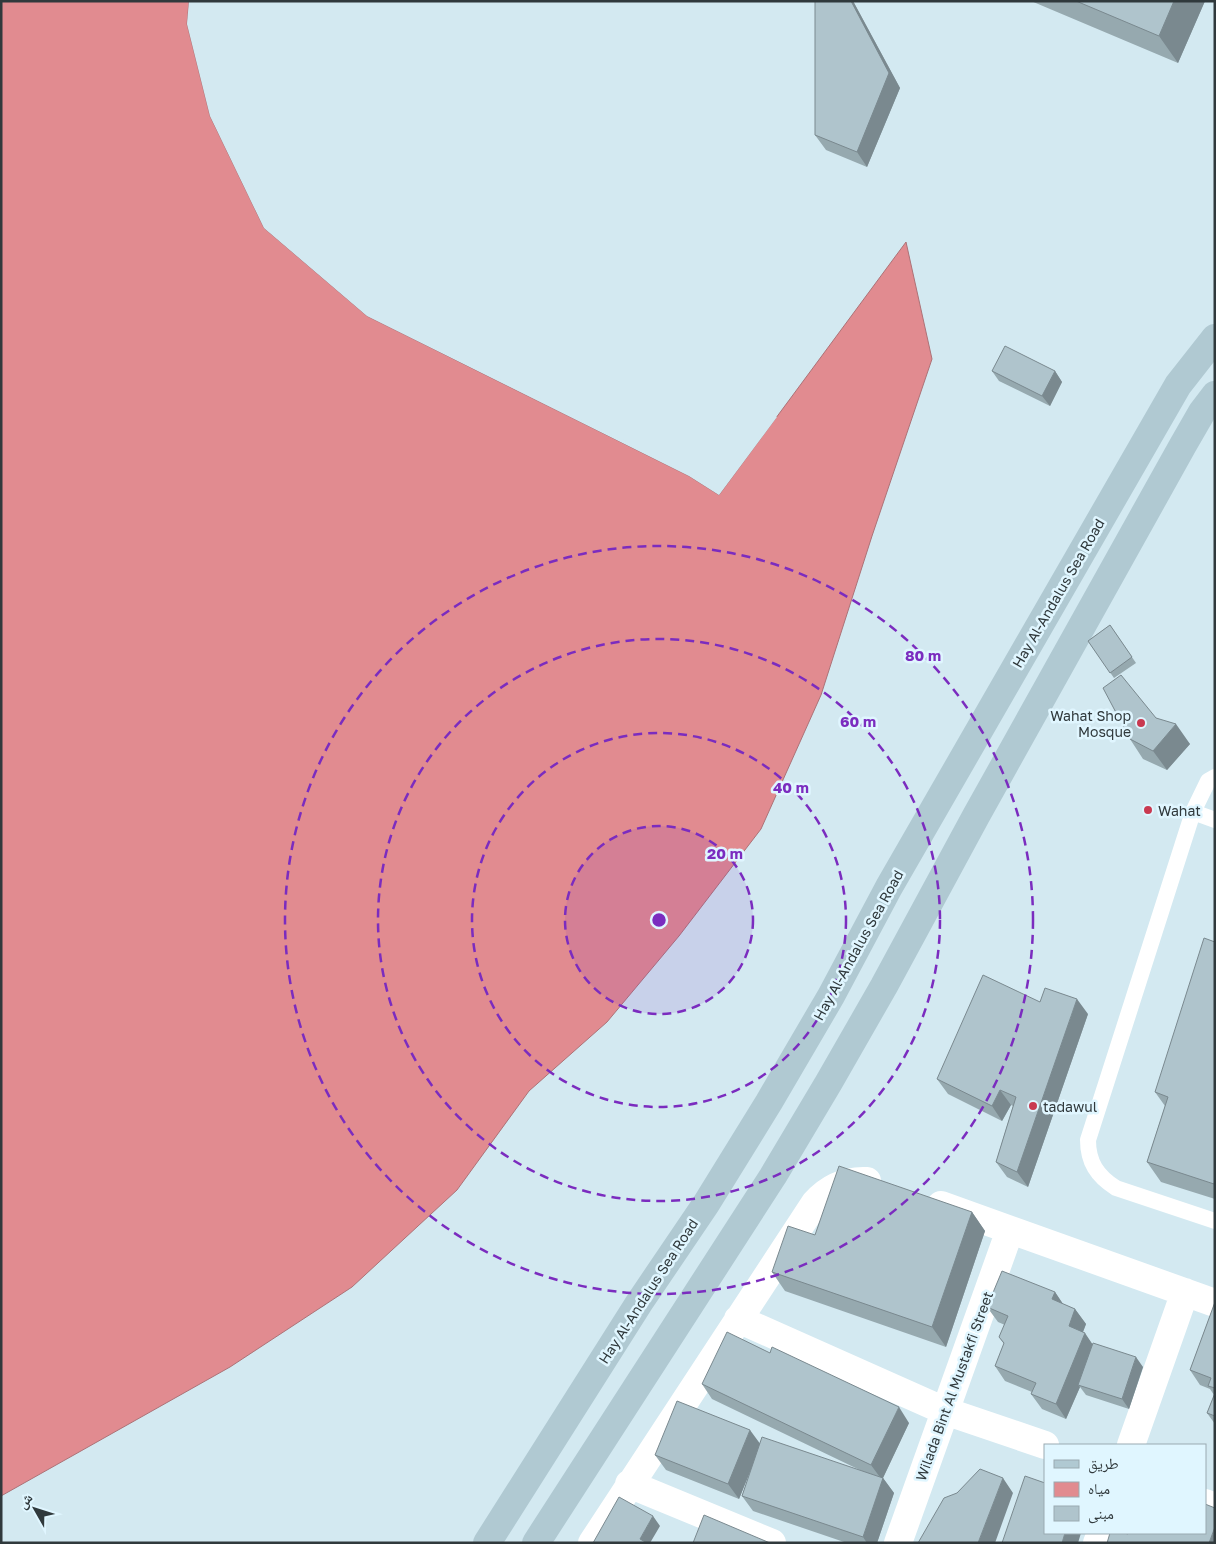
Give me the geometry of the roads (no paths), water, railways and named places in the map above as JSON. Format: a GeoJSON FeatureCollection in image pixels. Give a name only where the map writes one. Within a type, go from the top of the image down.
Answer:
{"type":"FeatureCollection","features":[{"type":"Feature","properties":{"kind":"street","name":"Hay Al-Andalus Sea Road"},"geometry":{"type":"LineString","coordinates":[[487,1543],[634,1311],[706,1204],[769,1102],[831,996],[889,887],[1178,385],[1215,338]]}},
{"type":"Feature","properties":{"kind":"street"},"geometry":{"type":"LineString","coordinates":[[536,1543],[773,1176],[829,1082],[884,986],[980,807],[1183,444],[1202,412],[1215,395]]}},
{"type":"Feature","properties":{"kind":"street"},"geometry":{"type":"LineString","coordinates":[[592,1543],[815,1203],[822,1195],[843,1183],[866,1181],[887,1186]]}},
{"type":"Feature","properties":{"kind":"street"},"geometry":{"type":"LineString","coordinates":[[922,1199],[1215,1303]]}},
{"type":"Feature","properties":{"kind":"street","name":"Wilada Bint Al Mustakfi Street"},"geometry":{"type":"LineString","coordinates":[[898,1543],[1010,1230]]}},
{"type":"Feature","properties":{"kind":"street"},"geometry":{"type":"LineString","coordinates":[[1131,1444],[1185,1292]]}},
{"type":"Feature","properties":{"kind":"street"},"geometry":{"type":"LineString","coordinates":[[738,1319],[945,1412],[1044,1445]]}},
{"type":"Feature","properties":{"kind":"street"},"geometry":{"type":"LineString","coordinates":[[629,1484],[772,1543]]}},
{"type":"Feature","properties":{"kind":"lane"},"geometry":{"type":"LineString","coordinates":[[1215,777],[1208,781],[1193,812],[1088,1140],[1088,1152],[1091,1163],[1106,1182],[1116,1188],[1215,1221]]}},
{"type":"Feature","properties":{"kind":"lane"},"geometry":{"type":"LineString","coordinates":[[1193,812],[1215,820]]}},
{"type":"Feature","properties":{"kind":"water"},"geometry":{"type":"Polygon","coordinates":[[[1,1],[189,1],[187,24],[210,116],[264,228],[367,316],[689,476],[719,495],[906,242],[932,359],[821,695],[761,829],[679,936],[607,1022],[529,1091],[457,1190],[352,1287],[230,1367],[1,1496],[1,1]]]}},
{"type":"Feature","properties":{"kind":"place","name":"Wahat Shop Mosque"},"geometry":{"type":"Point","coordinates":[1141,723]}},
{"type":"Feature","properties":{"kind":"place","name":"Wahat"},"geometry":{"type":"Point","coordinates":[1148,810]}},
{"type":"Feature","properties":{"kind":"place","name":"tadawul"},"geometry":{"type":"Point","coordinates":[1033,1106]}}]}
